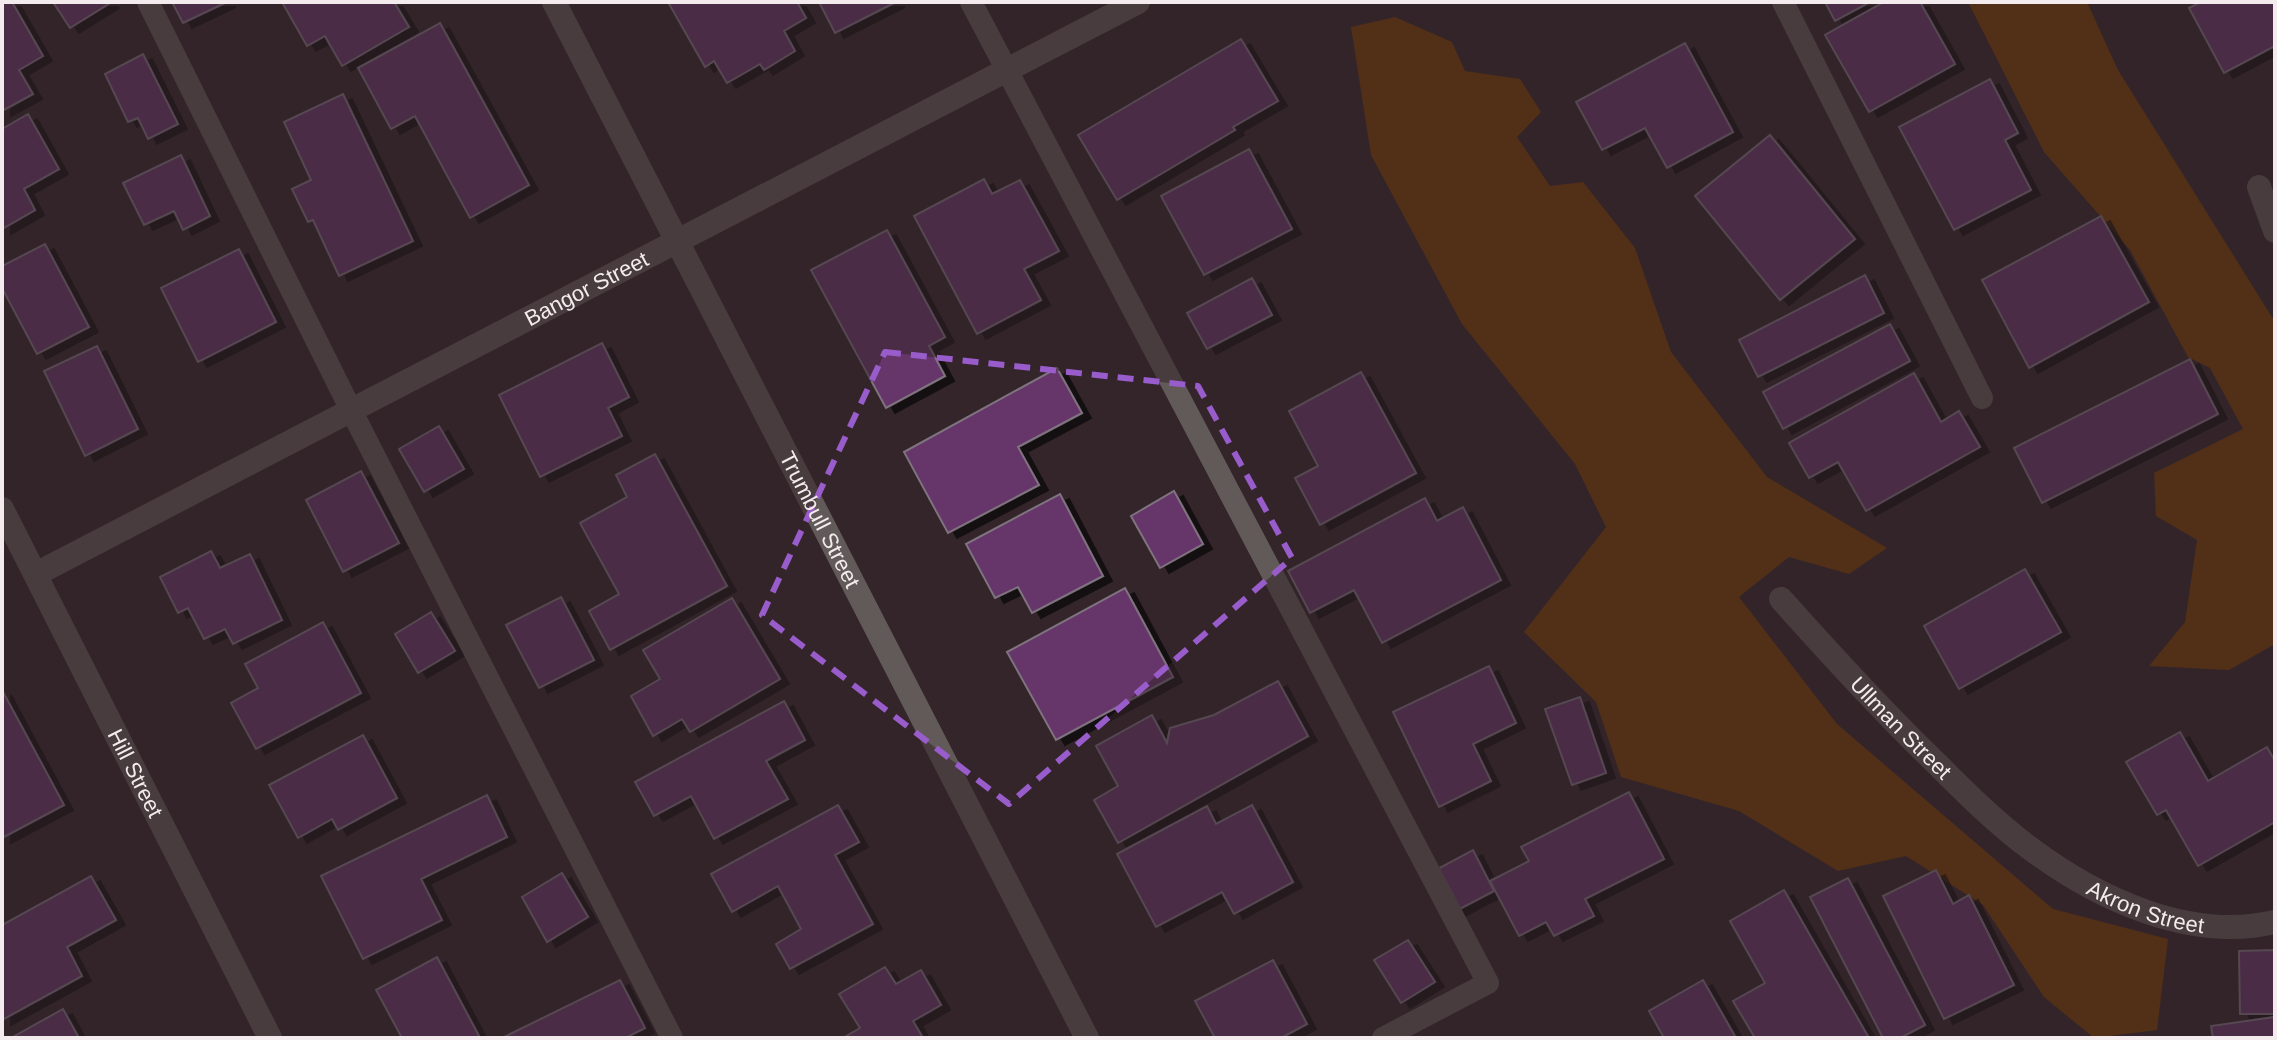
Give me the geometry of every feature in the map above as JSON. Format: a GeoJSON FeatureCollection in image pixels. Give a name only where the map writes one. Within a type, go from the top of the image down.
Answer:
{"type":"FeatureCollection","features":[{"type":"Feature","properties":{"kind":"street","name":"Trumbull Street"},"geometry":{"type":"LineString","coordinates":[[554,2],[1087,1038]]}},
{"type":"Feature","properties":{"kind":"street","name":"Bangor Street"},"geometry":{"type":"LineString","coordinates":[[36,574],[1138,2]]}},
{"type":"Feature","properties":{"kind":"street"},"geometry":{"type":"LineString","coordinates":[[2259,187],[2275,231]]}},
{"type":"Feature","properties":{"kind":"street","name":"Hill Street"},"geometry":{"type":"LineString","coordinates":[[2,509],[270,1038]]}},
{"type":"Feature","properties":{"kind":"street","name":"Ullman Street"},"geometry":{"type":"LineString","coordinates":[[1781,599],[1868,697],[1975,801],[2030,849]]}},
{"type":"Feature","properties":{"kind":"street","name":"Akron Street"},"geometry":{"type":"LineString","coordinates":[[2030,849],[2082,883],[2126,903],[2174,919],[2220,928],[2275,922]]}},
{"type":"Feature","properties":{"kind":"lane"},"geometry":{"type":"LineString","coordinates":[[148,2],[351,410],[672,1038]]}},
{"type":"Feature","properties":{"kind":"lane"},"geometry":{"type":"LineString","coordinates":[[971,2],[1488,983],[1383,1038]]}},
{"type":"Feature","properties":{"kind":"lane"},"geometry":{"type":"LineString","coordinates":[[1783,2],[1982,398]]}},
{"type":"Feature","properties":{"kind":"highlighted area"},"geometry":{"type":"Polygon","coordinates":[[[885,352],[1198,386],[1292,558],[1009,804],[762,615],[885,352]]]}},
{"type":"Feature","properties":{"kind":"shaded area"},"geometry":{"type":"Polygon","coordinates":[[[1968,2],[2087,2],[2118,70],[2275,322],[2275,644],[2229,670],[2149,666],[2185,622],[2197,540],[2156,516],[2154,473],[2243,429],[2210,368],[2188,357],[2130,250],[2044,152],[1968,2]]]}},
{"type":"Feature","properties":{"kind":"shaded area"},"geometry":{"type":"Polygon","coordinates":[[[1395,17],[1452,42],[1465,71],[1520,79],[1541,112],[1517,137],[1550,186],[1583,182],[1635,248],[1671,352],[1767,477],[1887,548],[1849,574],[1789,557],[1739,597],[1837,724],[2053,909],[2168,939],[2157,1030],[2094,1038],[2044,997],[1983,905],[1906,856],[1838,871],[1739,811],[1621,777],[1596,702],[1524,632],[1606,527],[1575,464],[1462,324],[1371,155],[1351,27],[1395,17]]]}},
{"type":"Feature","properties":{"kind":"building"},"geometry":{"type":"Polygon","coordinates":[[[2,2],[12,2],[43,56],[19,70],[33,94],[2,111],[2,2]]]}},
{"type":"Feature","properties":{"kind":"building"},"geometry":{"type":"Polygon","coordinates":[[[53,2],[109,2],[110,3],[70,28],[53,2]]]}},
{"type":"Feature","properties":{"kind":"building"},"geometry":{"type":"Polygon","coordinates":[[[172,2],[227,2],[183,23],[172,2]]]}},
{"type":"Feature","properties":{"kind":"building"},"geometry":{"type":"Polygon","coordinates":[[[282,2],[394,2],[409,27],[342,66],[325,36],[307,46],[282,2]]]}},
{"type":"Feature","properties":{"kind":"building"},"geometry":{"type":"Polygon","coordinates":[[[668,2],[797,2],[806,18],[784,31],[795,51],[764,70],[760,64],[727,83],[714,61],[705,67],[668,2]]]}},
{"type":"Feature","properties":{"kind":"building"},"geometry":{"type":"Polygon","coordinates":[[[819,2],[896,2],[835,33],[819,2]]]}},
{"type":"Feature","properties":{"kind":"building"},"geometry":{"type":"Polygon","coordinates":[[[1825,2],[1870,2],[1835,21],[1825,2]]]}},
{"type":"Feature","properties":{"kind":"building"},"geometry":{"type":"Polygon","coordinates":[[[1884,2],[1920,2],[1955,64],[1869,112],[1825,35],[1884,2]]]}},
{"type":"Feature","properties":{"kind":"building"},"geometry":{"type":"Polygon","coordinates":[[[2201,2],[2275,2],[2275,46],[2224,73],[2189,8],[2201,2]]]}},
{"type":"Feature","properties":{"kind":"building"},"geometry":{"type":"Polygon","coordinates":[[[440,23],[529,185],[470,218],[415,116],[391,129],[358,68],[440,23]]]}},
{"type":"Feature","properties":{"kind":"building"},"geometry":{"type":"Polygon","coordinates":[[[1241,39],[1278,101],[1117,200],[1078,135],[1241,39]]]}},
{"type":"Feature","properties":{"kind":"building"},"geometry":{"type":"Polygon","coordinates":[[[1685,43],[1733,132],[1667,168],[1645,128],[1602,150],[1576,102],[1685,43]]]}},
{"type":"Feature","properties":{"kind":"building"},"geometry":{"type":"Polygon","coordinates":[[[143,54],[178,124],[148,139],[138,118],[128,122],[105,74],[143,54]]]}},
{"type":"Feature","properties":{"kind":"building"},"geometry":{"type":"Polygon","coordinates":[[[1990,79],[2018,133],[2005,140],[2031,190],[1954,230],[1899,127],[1990,79]]]}},
{"type":"Feature","properties":{"kind":"building"},"geometry":{"type":"Polygon","coordinates":[[[343,94],[413,241],[339,276],[313,220],[308,222],[292,189],[311,180],[284,122],[343,94]]]}},
{"type":"Feature","properties":{"kind":"building"},"geometry":{"type":"Polygon","coordinates":[[[28,114],[59,169],[24,189],[35,210],[2,229],[2,129],[28,114]]]}},
{"type":"Feature","properties":{"kind":"building"},"geometry":{"type":"Polygon","coordinates":[[[1770,135],[1855,239],[1780,300],[1695,196],[1770,135]]]}},
{"type":"Feature","properties":{"kind":"building"},"geometry":{"type":"Polygon","coordinates":[[[1249,149],[1292,229],[1204,275],[1161,196],[1249,149]]]}},
{"type":"Feature","properties":{"kind":"building"},"geometry":{"type":"Polygon","coordinates":[[[181,155],[210,216],[183,230],[174,211],[144,225],[123,183],[181,155]]]}},
{"type":"Feature","properties":{"kind":"building"},"geometry":{"type":"Polygon","coordinates":[[[984,179],[992,194],[1020,180],[1059,251],[1024,269],[1041,300],[977,334],[914,216],[984,179]]]}},
{"type":"Feature","properties":{"kind":"building"},"geometry":{"type":"Polygon","coordinates":[[[2101,216],[2149,302],[2029,368],[1982,280],[2101,216]]]}},
{"type":"Feature","properties":{"kind":"building"},"geometry":{"type":"Polygon","coordinates":[[[887,230],[945,337],[929,346],[945,376],[886,408],[811,270],[887,230]]]}},
{"type":"Feature","properties":{"kind":"building"},"geometry":{"type":"Polygon","coordinates":[[[45,244],[89,327],[37,354],[2,288],[2,266],[45,244]]]}},
{"type":"Feature","properties":{"kind":"building"},"geometry":{"type":"Polygon","coordinates":[[[239,249],[276,322],[198,362],[161,288],[239,249]]]}},
{"type":"Feature","properties":{"kind":"building"},"geometry":{"type":"Polygon","coordinates":[[[1865,275],[1884,313],[1758,377],[1739,340],[1865,275]]]}},
{"type":"Feature","properties":{"kind":"building"},"geometry":{"type":"Polygon","coordinates":[[[1252,278],[1272,315],[1207,349],[1187,313],[1252,278]]]}},
{"type":"Feature","properties":{"kind":"building"},"geometry":{"type":"Polygon","coordinates":[[[1890,324],[1910,361],[1783,429],[1763,392],[1890,324]]]}},
{"type":"Feature","properties":{"kind":"building"},"geometry":{"type":"Polygon","coordinates":[[[602,343],[629,397],[608,408],[622,436],[540,477],[499,395],[602,343]]]}},
{"type":"Feature","properties":{"kind":"building"},"geometry":{"type":"Polygon","coordinates":[[[97,346],[138,429],[85,456],[44,371],[97,346]]]}},
{"type":"Feature","properties":{"kind":"building"},"geometry":{"type":"Polygon","coordinates":[[[2190,359],[2218,414],[2042,503],[2014,448],[2190,359]]]}},
{"type":"Feature","properties":{"kind":"building"},"geometry":{"type":"Polygon","coordinates":[[[1057,368],[1082,413],[1018,447],[1039,485],[948,533],[904,452],[1057,368]]]}},
{"type":"Feature","properties":{"kind":"building"},"geometry":{"type":"Polygon","coordinates":[[[1361,372],[1416,473],[1320,525],[1295,478],[1318,466],[1289,411],[1361,372]]]}},
{"type":"Feature","properties":{"kind":"building"},"geometry":{"type":"Polygon","coordinates":[[[1914,373],[1941,422],[1959,411],[1980,447],[1866,511],[1838,462],[1809,478],[1789,443],[1914,373]]]}},
{"type":"Feature","properties":{"kind":"building"},"geometry":{"type":"Polygon","coordinates":[[[439,426],[464,469],[424,492],[399,449],[439,426]]]}},
{"type":"Feature","properties":{"kind":"building"},"geometry":{"type":"Polygon","coordinates":[[[655,454],[727,586],[610,650],[589,611],[619,594],[580,523],[627,497],[616,475],[655,454]]]}},
{"type":"Feature","properties":{"kind":"building"},"geometry":{"type":"Polygon","coordinates":[[[361,471],[399,543],[343,572],[306,500],[361,471]]]}},
{"type":"Feature","properties":{"kind":"building"},"geometry":{"type":"Polygon","coordinates":[[[1174,491],[1203,544],[1160,568],[1131,516],[1174,491]]]}},
{"type":"Feature","properties":{"kind":"building"},"geometry":{"type":"Polygon","coordinates":[[[1060,494],[1103,576],[1032,613],[1018,587],[995,598],[966,544],[1060,494]]]}},
{"type":"Feature","properties":{"kind":"building"},"geometry":{"type":"Polygon","coordinates":[[[1425,498],[1437,521],[1463,507],[1501,580],[1382,643],[1354,590],[1310,613],[1288,571],[1425,498]]]}},
{"type":"Feature","properties":{"kind":"building"},"geometry":{"type":"Polygon","coordinates":[[[211,551],[220,568],[250,554],[282,620],[233,644],[225,629],[204,639],[188,608],[178,613],[160,577],[211,551]]]}},
{"type":"Feature","properties":{"kind":"building"},"geometry":{"type":"Polygon","coordinates":[[[2025,569],[2061,632],[1959,689],[1924,626],[2025,569]]]}},
{"type":"Feature","properties":{"kind":"building"},"geometry":{"type":"Polygon","coordinates":[[[1125,588],[1173,677],[1056,740],[1007,652],[1125,588]]]}},
{"type":"Feature","properties":{"kind":"building"},"geometry":{"type":"Polygon","coordinates":[[[561,597],[594,660],[539,688],[506,625],[561,597]]]}},
{"type":"Feature","properties":{"kind":"building"},"geometry":{"type":"Polygon","coordinates":[[[732,598],[780,679],[690,732],[682,719],[653,736],[631,696],[660,679],[643,650],[732,598]]]}},
{"type":"Feature","properties":{"kind":"building"},"geometry":{"type":"Polygon","coordinates":[[[431,612],[455,651],[418,673],[395,634],[431,612]]]}},
{"type":"Feature","properties":{"kind":"building"},"geometry":{"type":"Polygon","coordinates":[[[323,622],[361,693],[256,749],[231,703],[258,688],[245,664],[323,622]]]}},
{"type":"Feature","properties":{"kind":"building"},"geometry":{"type":"Polygon","coordinates":[[[1489,666],[1516,723],[1473,744],[1491,781],[1439,807],[1393,712],[1489,666]]]}},
{"type":"Feature","properties":{"kind":"building"},"geometry":{"type":"Polygon","coordinates":[[[1278,681],[1308,736],[1118,843],[1094,800],[1118,786],[1096,746],[1152,715],[1167,743],[1170,728],[1214,715],[1278,681]]]}},
{"type":"Feature","properties":{"kind":"building"},"geometry":{"type":"Polygon","coordinates":[[[2,690],[64,805],[2,838],[2,690]]]}},
{"type":"Feature","properties":{"kind":"building"},"geometry":{"type":"Polygon","coordinates":[[[1580,697],[1606,773],[1572,785],[1545,709],[1580,697]]]}},
{"type":"Feature","properties":{"kind":"building"},"geometry":{"type":"Polygon","coordinates":[[[784,701],[805,740],[766,761],[788,799],[714,839],[691,796],[654,816],[635,782],[784,701]]]}},
{"type":"Feature","properties":{"kind":"building"},"geometry":{"type":"Polygon","coordinates":[[[2180,732],[2208,781],[2267,747],[2275,761],[2275,822],[2198,866],[2166,810],[2157,815],[2126,762],[2180,732]]]}},
{"type":"Feature","properties":{"kind":"building"},"geometry":{"type":"Polygon","coordinates":[[[363,735],[397,798],[338,830],[332,819],[298,838],[269,785],[363,735]]]}},
{"type":"Feature","properties":{"kind":"building"},"geometry":{"type":"Polygon","coordinates":[[[1629,792],[1664,859],[1585,899],[1594,916],[1554,936],[1546,922],[1519,936],[1490,881],[1529,861],[1521,847],[1629,792]]]}},
{"type":"Feature","properties":{"kind":"building"},"geometry":{"type":"Polygon","coordinates":[[[487,795],[507,837],[421,879],[442,920],[363,959],[321,876],[487,795]]]}},
{"type":"Feature","properties":{"kind":"building"},"geometry":{"type":"Polygon","coordinates":[[[838,805],[859,842],[835,855],[873,924],[790,969],[776,944],[801,929],[778,886],[732,912],[711,874],[838,805]]]}},
{"type":"Feature","properties":{"kind":"building"},"geometry":{"type":"Polygon","coordinates":[[[1252,805],[1293,882],[1234,914],[1222,892],[1156,927],[1117,854],[1207,806],[1216,824],[1252,805]]]}},
{"type":"Feature","properties":{"kind":"building"},"geometry":{"type":"Polygon","coordinates":[[[1473,850],[1494,891],[1456,911],[1434,871],[1473,850]]]}},
{"type":"Feature","properties":{"kind":"building"},"geometry":{"type":"Polygon","coordinates":[[[1936,870],[1953,904],[1969,895],[2014,985],[1944,1019],[1883,896],[1936,870]]]}},
{"type":"Feature","properties":{"kind":"building"},"geometry":{"type":"Polygon","coordinates":[[[562,873],[588,917],[547,942],[522,897],[562,873]]]}},
{"type":"Feature","properties":{"kind":"building"},"geometry":{"type":"Polygon","coordinates":[[[91,876],[116,920],[67,947],[82,976],[2,1020],[2,925],[91,876]]]}},
{"type":"Feature","properties":{"kind":"building"},"geometry":{"type":"Polygon","coordinates":[[[1848,878],[1925,1025],[1900,1038],[1883,1038],[1810,897],[1848,878]]]}},
{"type":"Feature","properties":{"kind":"building"},"geometry":{"type":"Polygon","coordinates":[[[1784,890],[1869,1038],[1755,1038],[1733,1001],[1765,983],[1730,921],[1784,890]]]}},
{"type":"Feature","properties":{"kind":"building"},"geometry":{"type":"Polygon","coordinates":[[[1408,940],[1435,982],[1401,1003],[1374,960],[1408,940]]]}},
{"type":"Feature","properties":{"kind":"building"},"geometry":{"type":"Polygon","coordinates":[[[2275,950],[2275,1014],[2240,1014],[2239,951],[2275,950]]]}},
{"type":"Feature","properties":{"kind":"building"},"geometry":{"type":"Polygon","coordinates":[[[437,957],[479,1036],[476,1038],[402,1038],[376,990],[437,957]]]}},
{"type":"Feature","properties":{"kind":"building"},"geometry":{"type":"Polygon","coordinates":[[[1273,960],[1307,1024],[1281,1038],[1215,1038],[1195,1001],[1273,960]]]}},
{"type":"Feature","properties":{"kind":"building"},"geometry":{"type":"Polygon","coordinates":[[[885,967],[896,984],[921,970],[941,1005],[913,1021],[923,1038],[843,1038],[860,1028],[839,994],[885,967]]]}},
{"type":"Feature","properties":{"kind":"building"},"geometry":{"type":"Polygon","coordinates":[[[620,980],[645,1028],[625,1038],[502,1038],[620,980]]]}},
{"type":"Feature","properties":{"kind":"building"},"geometry":{"type":"Polygon","coordinates":[[[1703,980],[1736,1038],[1664,1038],[1649,1011],[1703,980]]]}},
{"type":"Feature","properties":{"kind":"building"},"geometry":{"type":"Polygon","coordinates":[[[63,1009],[79,1038],[11,1038],[63,1009]]]}},
{"type":"Feature","properties":{"kind":"building"},"geometry":{"type":"Polygon","coordinates":[[[2275,1017],[2275,1038],[2213,1038],[2211,1026],[2275,1017]]]}}]}
